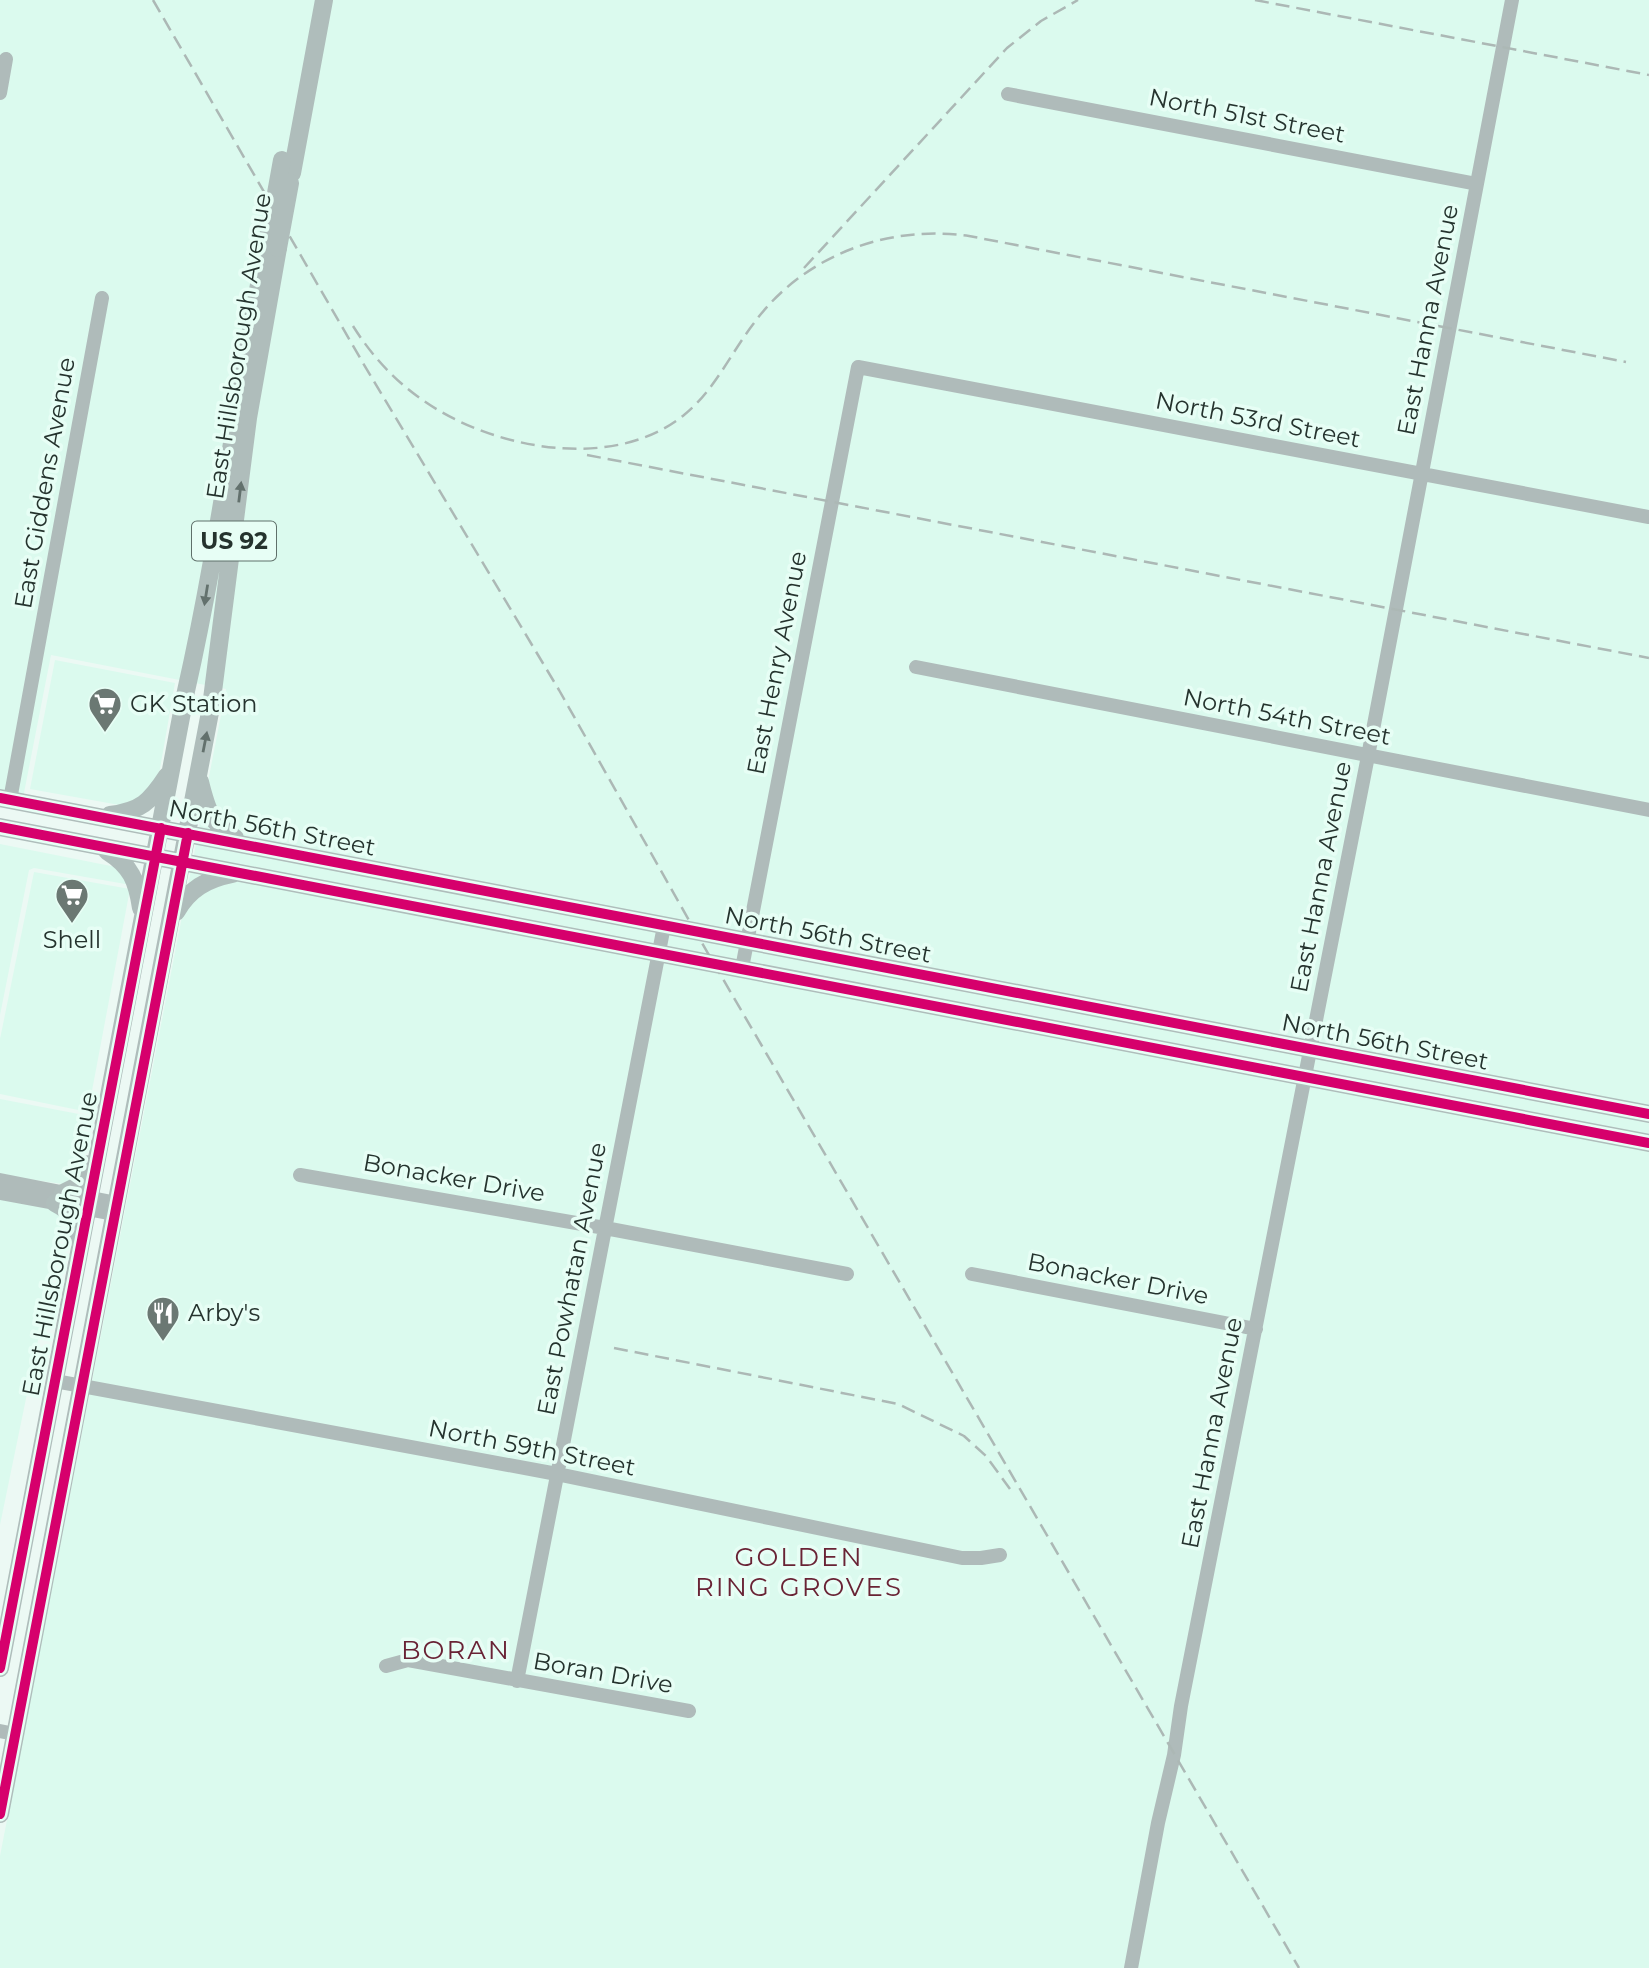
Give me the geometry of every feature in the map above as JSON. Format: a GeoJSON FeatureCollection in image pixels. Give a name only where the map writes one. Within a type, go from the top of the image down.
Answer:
{"type":"FeatureCollection","features":[{"type":"Feature","properties":{"kind":"main road","name":"East Hillsborough Avenue"},"geometry":{"type":"LineString","coordinates":[[0,1814],[8,1733],[82,1386],[172,921],[216,675],[248,418],[312,0]]}},
{"type":"Feature","properties":{"kind":"main road","name":"East Hillsborough Avenue"},"geometry":{"type":"LineString","coordinates":[[287,167],[324,0]]}},
{"type":"Feature","properties":{"kind":"main road","name":"East Hillsborough Avenue"},"geometry":{"type":"LineString","coordinates":[[0,1668],[160,828],[201,627],[246,347],[273,243]]}},
{"type":"Feature","properties":{"kind":"main road"},"geometry":{"type":"LineString","coordinates":[[99,817],[126,813],[141,807],[154,796],[172,769]]}},
{"type":"Feature","properties":{"kind":"main road"},"geometry":{"type":"LineString","coordinates":[[198,775],[210,815],[218,827],[244,844]]}},
{"type":"Feature","properties":{"kind":"main road","name":"North 56th Street"},"geometry":{"type":"LineString","coordinates":[[5,799],[1649,1114]]}},
{"type":"Feature","properties":{"kind":"main road","name":"North 56th Street"},"geometry":{"type":"LineString","coordinates":[[0,827],[1649,1143]]}},
{"type":"Feature","properties":{"kind":"main road"},"geometry":{"type":"LineString","coordinates":[[100,846],[122,860],[131,873],[138,889],[143,918]]}},
{"type":"Feature","properties":{"kind":"main road"},"geometry":{"type":"LineString","coordinates":[[172,921],[182,901],[200,884],[214,877],[242,873]]}},
{"type":"Feature","properties":{"kind":"main road"},"geometry":{"type":"LineString","coordinates":[[1025,1023],[1030,995]]}},
{"type":"Feature","properties":{"kind":"main road"},"geometry":{"type":"LineString","coordinates":[[1520,1118],[1525,1090]]}},
{"type":"Feature","properties":{"kind":"main road"},"geometry":{"type":"LineString","coordinates":[[77,1267],[76,1222],[59,1198],[79,1185],[85,1176],[104,1124]]}},
{"type":"Feature","properties":{"kind":"street","name":"East Hanna Avenue"},"geometry":{"type":"LineString","coordinates":[[1131,1968],[1306,1077],[1512,0]]}},
{"type":"Feature","properties":{"kind":"street"},"geometry":{"type":"LineString","coordinates":[[0,93],[6,60]]}},
{"type":"Feature","properties":{"kind":"street","name":"North 51st Street"},"geometry":{"type":"LineString","coordinates":[[1008,94],[1477,184]]}},
{"type":"Feature","properties":{"kind":"street","name":"East Giddens Avenue"},"geometry":{"type":"LineString","coordinates":[[5,799],[102,298]]}},
{"type":"Feature","properties":{"kind":"street","name":"North 53rd Street"},"geometry":{"type":"LineString","coordinates":[[858,367],[1649,517]]}},
{"type":"Feature","properties":{"kind":"street","name":"East Henry Avenue"},"geometry":{"type":"LineString","coordinates":[[742,968],[858,367]]}},
{"type":"Feature","properties":{"kind":"street","name":"North 54th Street"},"geometry":{"type":"LineString","coordinates":[[916,667],[1649,810]]}},
{"type":"Feature","properties":{"kind":"street","name":"East Powhatan Avenue"},"geometry":{"type":"LineString","coordinates":[[517,1681],[664,926]]}},
{"type":"Feature","properties":{"kind":"street","name":"Bonacker Drive"},"geometry":{"type":"LineString","coordinates":[[300,1175],[605,1228],[847,1274]]}},
{"type":"Feature","properties":{"kind":"street"},"geometry":{"type":"LineString","coordinates":[[0,1180],[59,1198]]}},
{"type":"Feature","properties":{"kind":"street"},"geometry":{"type":"LineString","coordinates":[[0,1192],[59,1198],[116,1208]]}},
{"type":"Feature","properties":{"kind":"street","name":"Bonacker Drive"},"geometry":{"type":"LineString","coordinates":[[972,1274],[1256,1329]]}},
{"type":"Feature","properties":{"kind":"street","name":"North 59th Street"},"geometry":{"type":"LineString","coordinates":[[55,1381],[557,1475],[962,1558],[1000,1555]]}},
{"type":"Feature","properties":{"kind":"street","name":"Boran Drive"},"geometry":{"type":"LineString","coordinates":[[386,1665],[408,1660],[689,1712]]}},
{"type":"Feature","properties":{"kind":"shaded area"},"geometry":{"type":"Polygon","coordinates":[[[0,0],[1649,0],[1649,1968],[0,1968],[0,1856],[226,689],[51,655],[23,798],[0,793],[0,0]]]}},
{"type":"Feature","properties":{"kind":"shaded area"},"geometry":{"type":"Polygon","coordinates":[[[55,660],[175,683],[158,780],[150,793],[125,806],[30,789],[55,660]]]}},
{"type":"Feature","properties":{"kind":"shaded area"},"geometry":{"type":"Polygon","coordinates":[[[0,844],[121,868],[131,885],[34,868],[29,870],[0,1015],[0,844]]]}},
{"type":"Feature","properties":{"kind":"shaded area"},"geometry":{"type":"Polygon","coordinates":[[[34,872],[130,889],[88,1112],[0,1094],[0,1039],[34,872]]]}},
{"type":"Feature","properties":{"kind":"shaded area"},"geometry":{"type":"Polygon","coordinates":[[[0,1099],[84,1115],[69,1185],[0,1175],[0,1099]]]}},
{"type":"Feature","properties":{"kind":"shaded area"},"geometry":{"type":"Polygon","coordinates":[[[0,1198],[53,1208],[64,1214],[0,1525],[0,1198]]]}},
{"type":"Feature","properties":{"kind":"railway"},"geometry":{"type":"LineString","coordinates":[[153,0],[363,363],[559,690],[695,931],[1299,1968]]}},
{"type":"Feature","properties":{"kind":"railway"},"geometry":{"type":"LineString","coordinates":[[804,268],[1007,48],[1041,21],[1078,0]]}},
{"type":"Feature","properties":{"kind":"railway"},"geometry":{"type":"LineString","coordinates":[[1255,0],[1649,75]]}},
{"type":"Feature","properties":{"kind":"railway"},"geometry":{"type":"LineString","coordinates":[[353,326],[390,373],[407,389],[445,414],[478,429],[513,440],[549,447],[586,449],[621,444],[654,433],[684,415],[704,395],[754,323],[797,279],[849,250],[908,235],[969,236],[1626,362]]}},
{"type":"Feature","properties":{"kind":"railway"},"geometry":{"type":"LineString","coordinates":[[587,455],[1649,658]]}},
{"type":"Feature","properties":{"kind":"railway"},"geometry":{"type":"LineString","coordinates":[[614,1348],[898,1404],[964,1436],[986,1456],[1010,1489]]}},
{"type":"Feature","properties":{"kind":"cycle path"},"geometry":{"type":"LineString","coordinates":[[0,798],[1649,1114]]}},
{"type":"Feature","properties":{"kind":"cycle path"},"geometry":{"type":"LineString","coordinates":[[0,827],[1649,1143]]}},
{"type":"Feature","properties":{"kind":"cycle path"},"geometry":{"type":"LineString","coordinates":[[0,1668],[161,828]]}},
{"type":"Feature","properties":{"kind":"cycle path"},"geometry":{"type":"LineString","coordinates":[[0,1814],[188,833]]}},
{"type":"Feature","properties":{"kind":"place","name":"GK Station"},"geometry":{"type":"Point","coordinates":[105,734]}},
{"type":"Feature","properties":{"kind":"place","name":"Shell"},"geometry":{"type":"Point","coordinates":[72,925]}},
{"type":"Feature","properties":{"kind":"place","name":"Arby's"},"geometry":{"type":"Point","coordinates":[163,1343]}},
{"type":"Feature","properties":{"kind":"district","name":"GOLDEN RING GROVES"},"geometry":{"type":"Point","coordinates":[799,1572]}},
{"type":"Feature","properties":{"kind":"district","name":"BORAN"},"geometry":{"type":"Point","coordinates":[456,1650]}}]}
